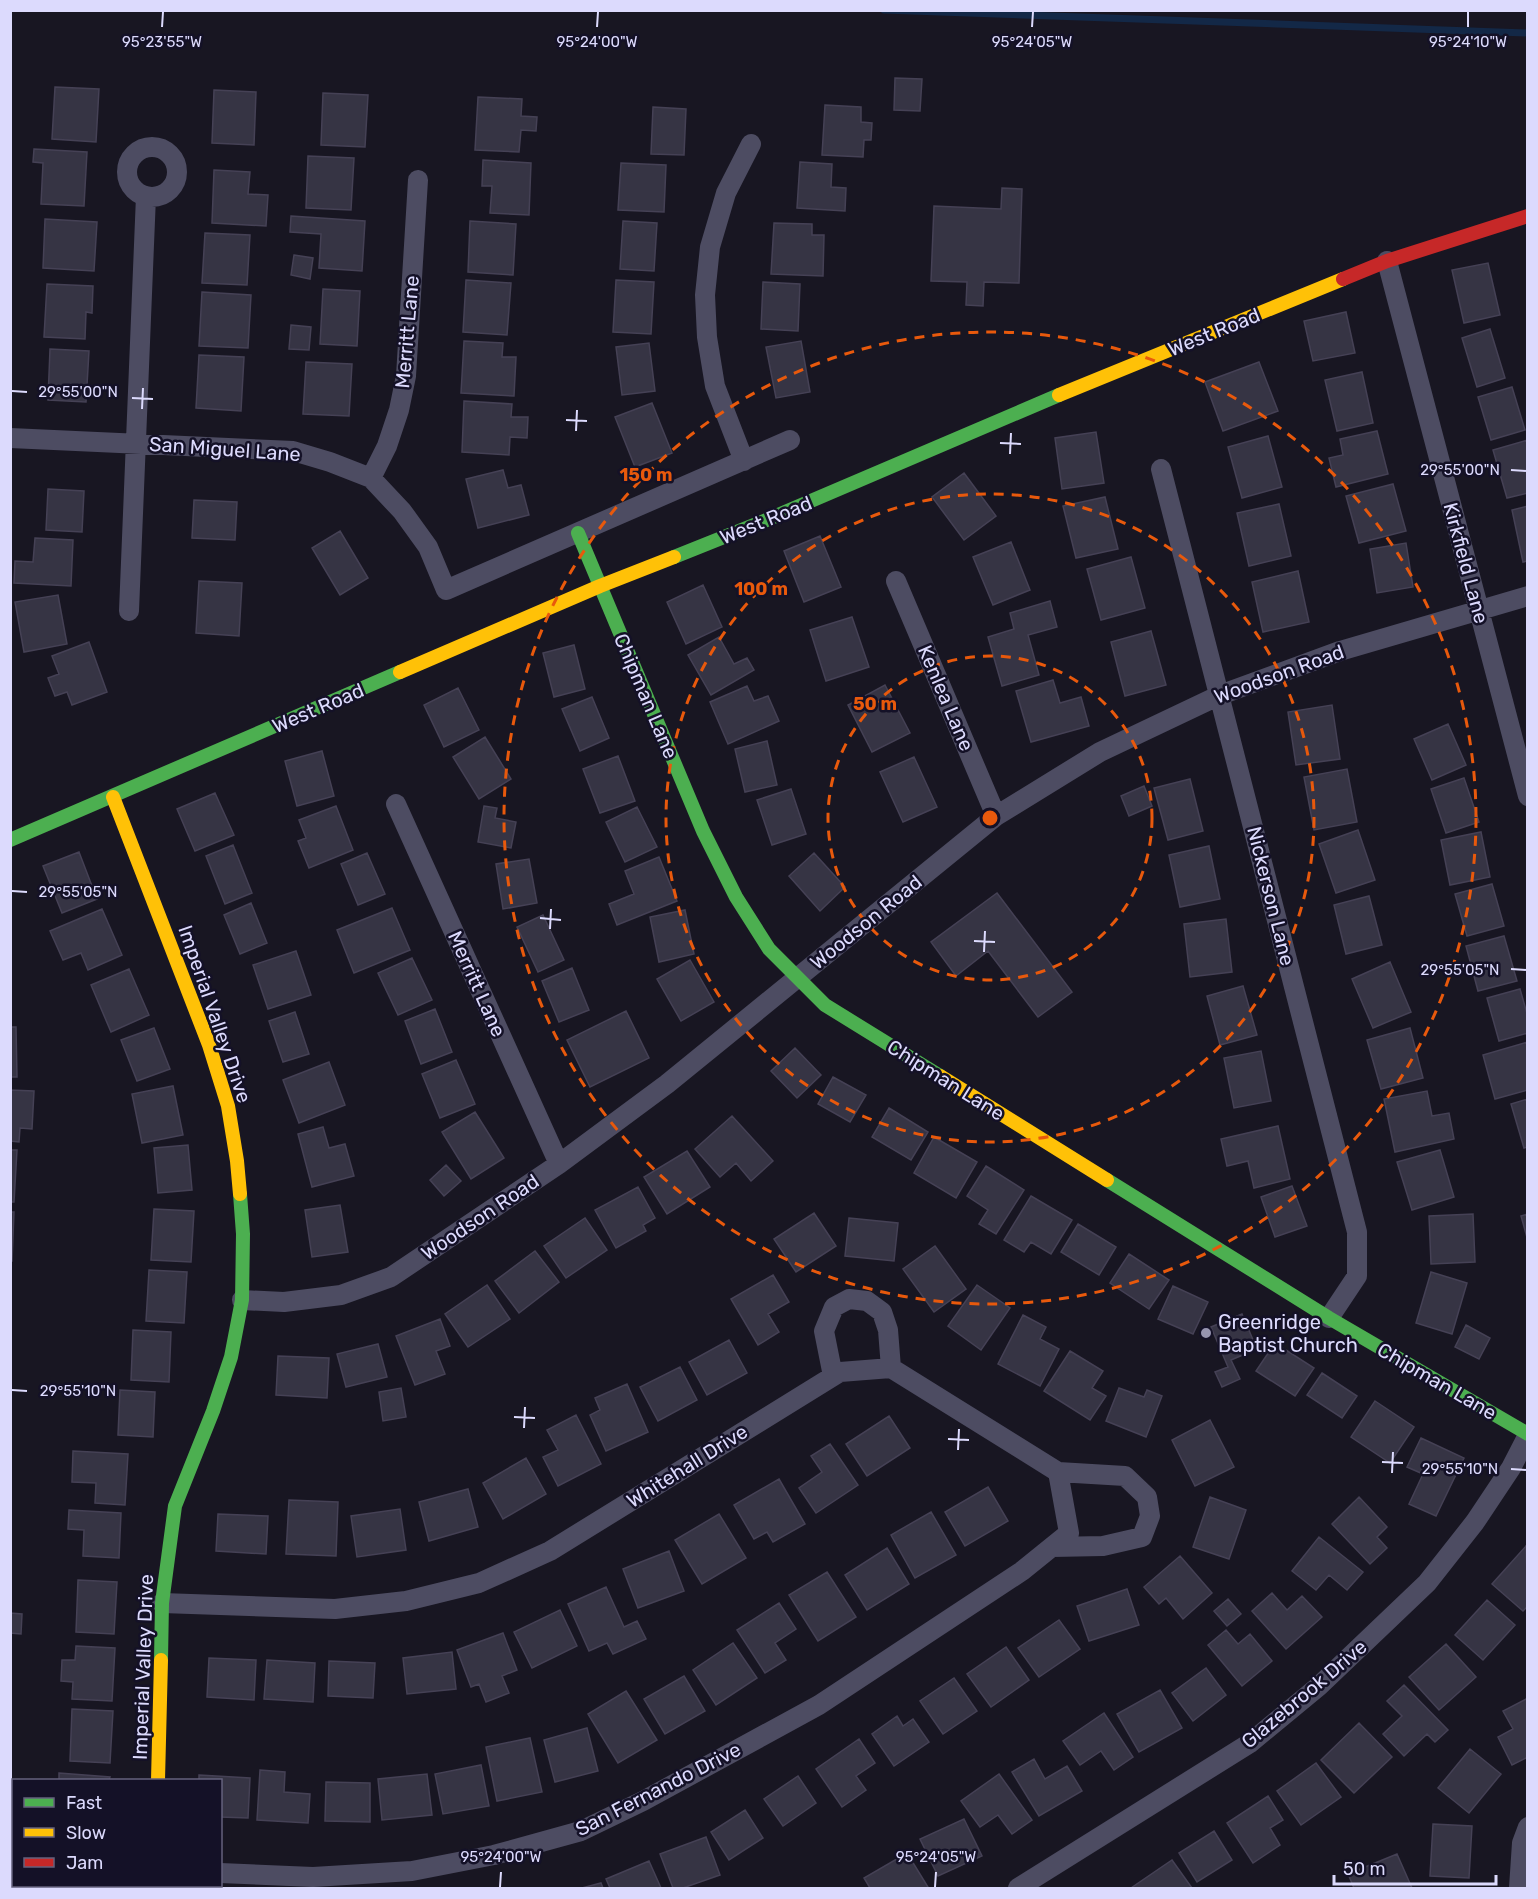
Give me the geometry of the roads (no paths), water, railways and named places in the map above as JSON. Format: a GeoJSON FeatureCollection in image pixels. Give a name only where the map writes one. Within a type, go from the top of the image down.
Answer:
{"type":"FeatureCollection","features":[{"type":"Feature","properties":{"kind":"street"},"geometry":{"type":"LineString","coordinates":[[744,461],[715,386],[707,337],[705,295],[710,247],[726,193],[751,144]]}},
{"type":"Feature","properties":{"kind":"street","name":"Merritt Lane"},"geometry":{"type":"LineString","coordinates":[[371,478],[387,446],[399,410],[406,376],[418,180]]}},
{"type":"Feature","properties":{"kind":"street"},"geometry":{"type":"LineString","coordinates":[[129,611],[146,196]]}},
{"type":"Feature","properties":{"kind":"street","name":"West Road"},"geometry":{"type":"LineString","coordinates":[[10,840],[600,586],[764,521],[1049,399],[1387,261],[1527,216]]}},
{"type":"Feature","properties":{"kind":"street","name":"Kirkfield Lane"},"geometry":{"type":"LineString","coordinates":[[1387,261],[1527,796]]}},
{"type":"Feature","properties":{"kind":"street","name":"San Miguel Lane"},"geometry":{"type":"LineString","coordinates":[[10,438],[293,451],[330,462],[371,478],[402,511],[428,547],[446,590],[578,532]]}},
{"type":"Feature","properties":{"kind":"street"},"geometry":{"type":"LineString","coordinates":[[578,532],[790,440]]}},
{"type":"Feature","properties":{"kind":"street","name":"Nickerson Lane"},"geometry":{"type":"LineString","coordinates":[[1161,469],[1357,1232],[1357,1276],[1329,1318]]}},
{"type":"Feature","properties":{"kind":"street","name":"Chipman Lane"},"geometry":{"type":"LineString","coordinates":[[578,532],[703,831],[731,888],[769,949],[825,1005],[1329,1318],[1527,1434]]}},
{"type":"Feature","properties":{"kind":"street","name":"Kenlea Lane"},"geometry":{"type":"LineString","coordinates":[[896,580],[996,816]]}},
{"type":"Feature","properties":{"kind":"street","name":"Woodson Road"},"geometry":{"type":"LineString","coordinates":[[242,1300],[284,1302],[341,1295],[391,1277],[559,1164],[667,1084],[996,816],[1100,752],[1220,694],[1340,651],[1527,596]]}},
{"type":"Feature","properties":{"kind":"street","name":"Imperial Valley Drive"},"geometry":{"type":"LineString","coordinates":[[113,797],[209,1045],[228,1107],[237,1161],[243,1234],[242,1300],[231,1357],[175,1506],[162,1603],[158,1779]]}},
{"type":"Feature","properties":{"kind":"street","name":"Merritt Lane"},"geometry":{"type":"LineString","coordinates":[[396,804],[559,1164]]}},
{"type":"Feature","properties":{"kind":"street"},"geometry":{"type":"LineString","coordinates":[[833,1376],[824,1331],[834,1307],[849,1299],[867,1301],[882,1312],[888,1330],[891,1368],[1058,1472],[1125,1476],[1147,1497],[1150,1516],[1142,1537],[1103,1546],[1052,1547]]}},
{"type":"Feature","properties":{"kind":"street","name":"Whitehall Drive"},"geometry":{"type":"LineString","coordinates":[[162,1603],[335,1610],[406,1601],[479,1583],[550,1551],[840,1372],[891,1368]]}},
{"type":"Feature","properties":{"kind":"street","name":"Glazebrook Drive"},"geometry":{"type":"LineString","coordinates":[[1018,1888],[1250,1743],[1319,1686],[1427,1583],[1475,1522],[1512,1468],[1527,1434]]}},
{"type":"Feature","properties":{"kind":"street"},"geometry":{"type":"LineString","coordinates":[[1052,1547],[1069,1533],[1058,1472]]}},
{"type":"Feature","properties":{"kind":"street","name":"San Fernando Drive"},"geometry":{"type":"LineString","coordinates":[[222,1873],[313,1877],[412,1871],[494,1855],[582,1831],[643,1801],[819,1705],[1016,1576],[1052,1547]]}},
{"type":"Feature","properties":{"kind":"street"},"geometry":{"type":"LineString","coordinates":[[1519,1888],[1522,1843],[1527,1827]]}},
{"type":"Feature","properties":{"kind":"waterway"},"geometry":{"type":"LineString","coordinates":[[884,10],[1528,33]]}},
{"type":"Feature","properties":{"kind":"place","name":"Greenridge Baptist Church"},"geometry":{"type":"Point","coordinates":[1206,1333]}}]}
